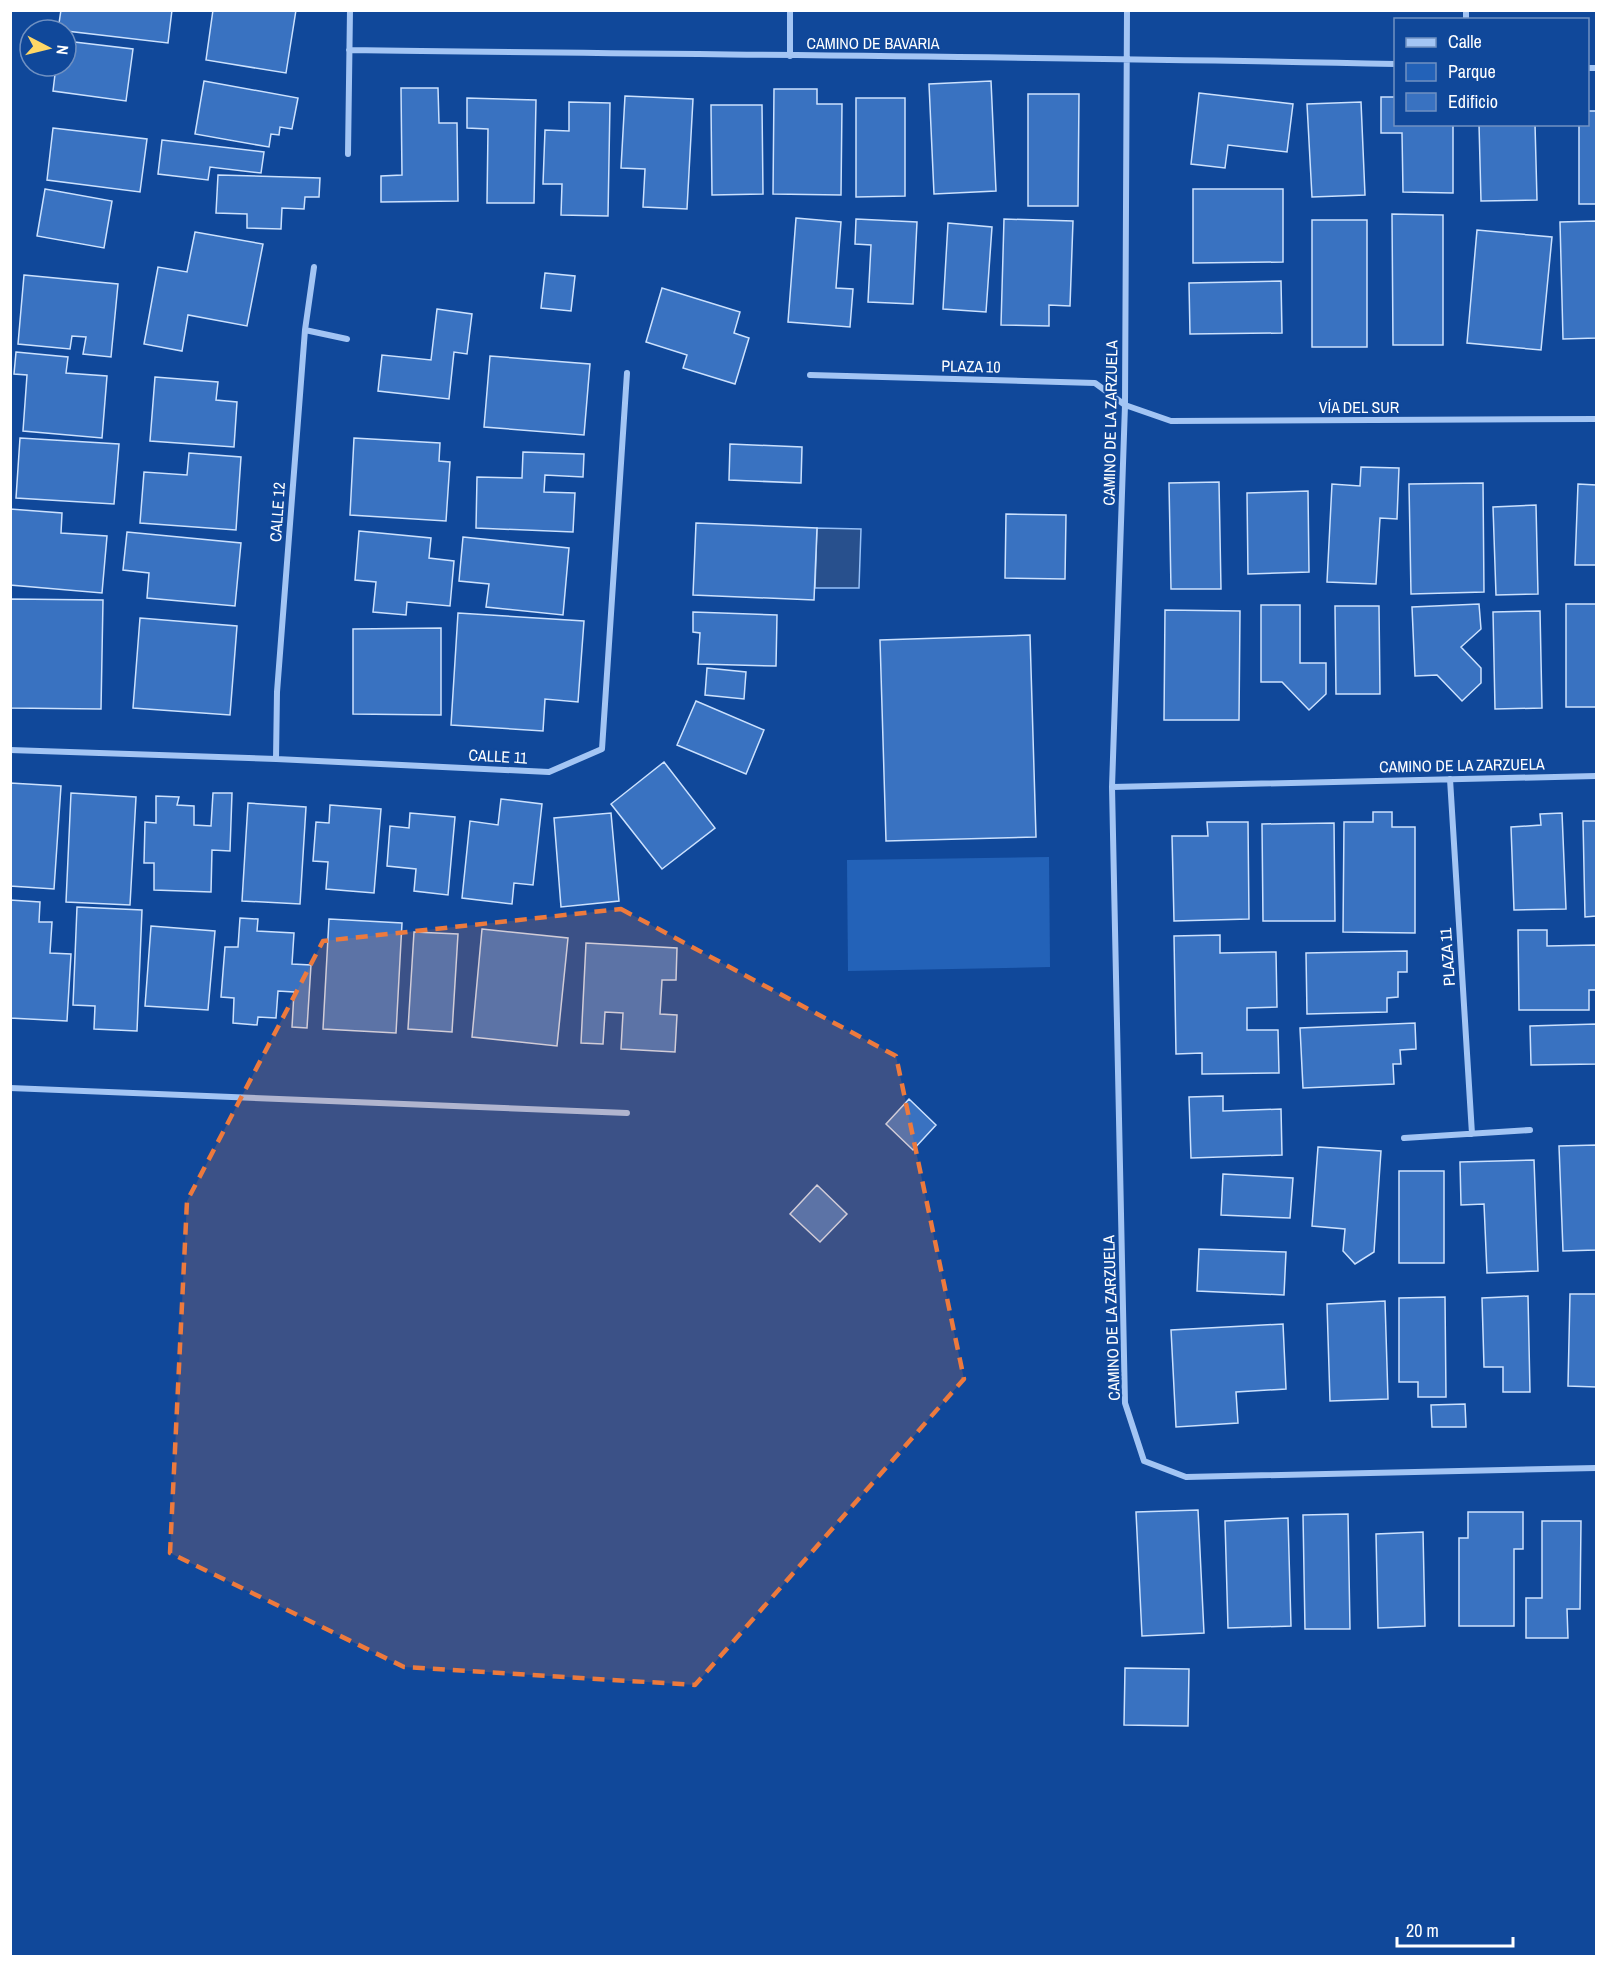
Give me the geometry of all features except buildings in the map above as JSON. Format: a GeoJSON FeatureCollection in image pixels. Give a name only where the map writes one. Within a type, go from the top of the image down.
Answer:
{"type":"FeatureCollection","features":[{"type":"Feature","properties":{"kind":"street"},"geometry":{"type":"LineString","coordinates":[[348,154],[350,10]]}},
{"type":"Feature","properties":{"kind":"street"},"geometry":{"type":"LineString","coordinates":[[790,10],[790,56]]}},
{"type":"Feature","properties":{"kind":"street","name":"CAMINO DE LA ZARZUELA"},"geometry":{"type":"LineString","coordinates":[[1127,10],[1125,405],[1112,787],[1125,1403],[1144,1461],[1186,1477],[1596,1468]]}},
{"type":"Feature","properties":{"kind":"street","name":"CAMINO DE BAVARIA"},"geometry":{"type":"LineString","coordinates":[[349,50],[1126,58],[1394,64]]}},
{"type":"Feature","properties":{"kind":"street","name":"CALLE 12"},"geometry":{"type":"LineString","coordinates":[[276,759],[277,692],[305,330],[314,267]]}},
{"type":"Feature","properties":{"kind":"street"},"geometry":{"type":"LineString","coordinates":[[305,330],[347,339]]}},
{"type":"Feature","properties":{"kind":"street","name":"CALLE 11"},"geometry":{"type":"LineString","coordinates":[[10,750],[276,759],[549,772],[602,749],[627,373]]}},
{"type":"Feature","properties":{"kind":"street","name":"PLAZA 10"},"geometry":{"type":"LineString","coordinates":[[810,375],[1095,383],[1125,405]]}},
{"type":"Feature","properties":{"kind":"street","name":"VÍA DEL SUR"},"geometry":{"type":"LineString","coordinates":[[1125,405],[1171,422],[1596,419]]}},
{"type":"Feature","properties":{"kind":"street","name":"CAMINO DE LA ZARZUELA"},"geometry":{"type":"LineString","coordinates":[[1112,787],[1596,776]]}},
{"type":"Feature","properties":{"kind":"street","name":"PLAZA 11"},"geometry":{"type":"LineString","coordinates":[[1450,779],[1472,1134]]}},
{"type":"Feature","properties":{"kind":"street"},"geometry":{"type":"LineString","coordinates":[[10,1088],[627,1113]]}},
{"type":"Feature","properties":{"kind":"street"},"geometry":{"type":"LineString","coordinates":[[1404,1138],[1530,1130]]}},
{"type":"Feature","properties":{"kind":"highlighted area"},"geometry":{"type":"Polygon","coordinates":[[[621,909],[896,1056],[964,1379],[695,1685],[404,1667],[170,1553],[187,1201],[323,941],[621,909]]]}},
{"type":"Feature","properties":{"kind":"green space"},"geometry":{"type":"Polygon","coordinates":[[[1049,857],[1050,967],[848,971],[847,860],[1049,857]]]}},
{"type":"Feature","properties":{"kind":"shaded area"},"geometry":{"type":"Polygon","coordinates":[[[817,528],[861,529],[859,588],[815,588],[817,528]]]}}]}
